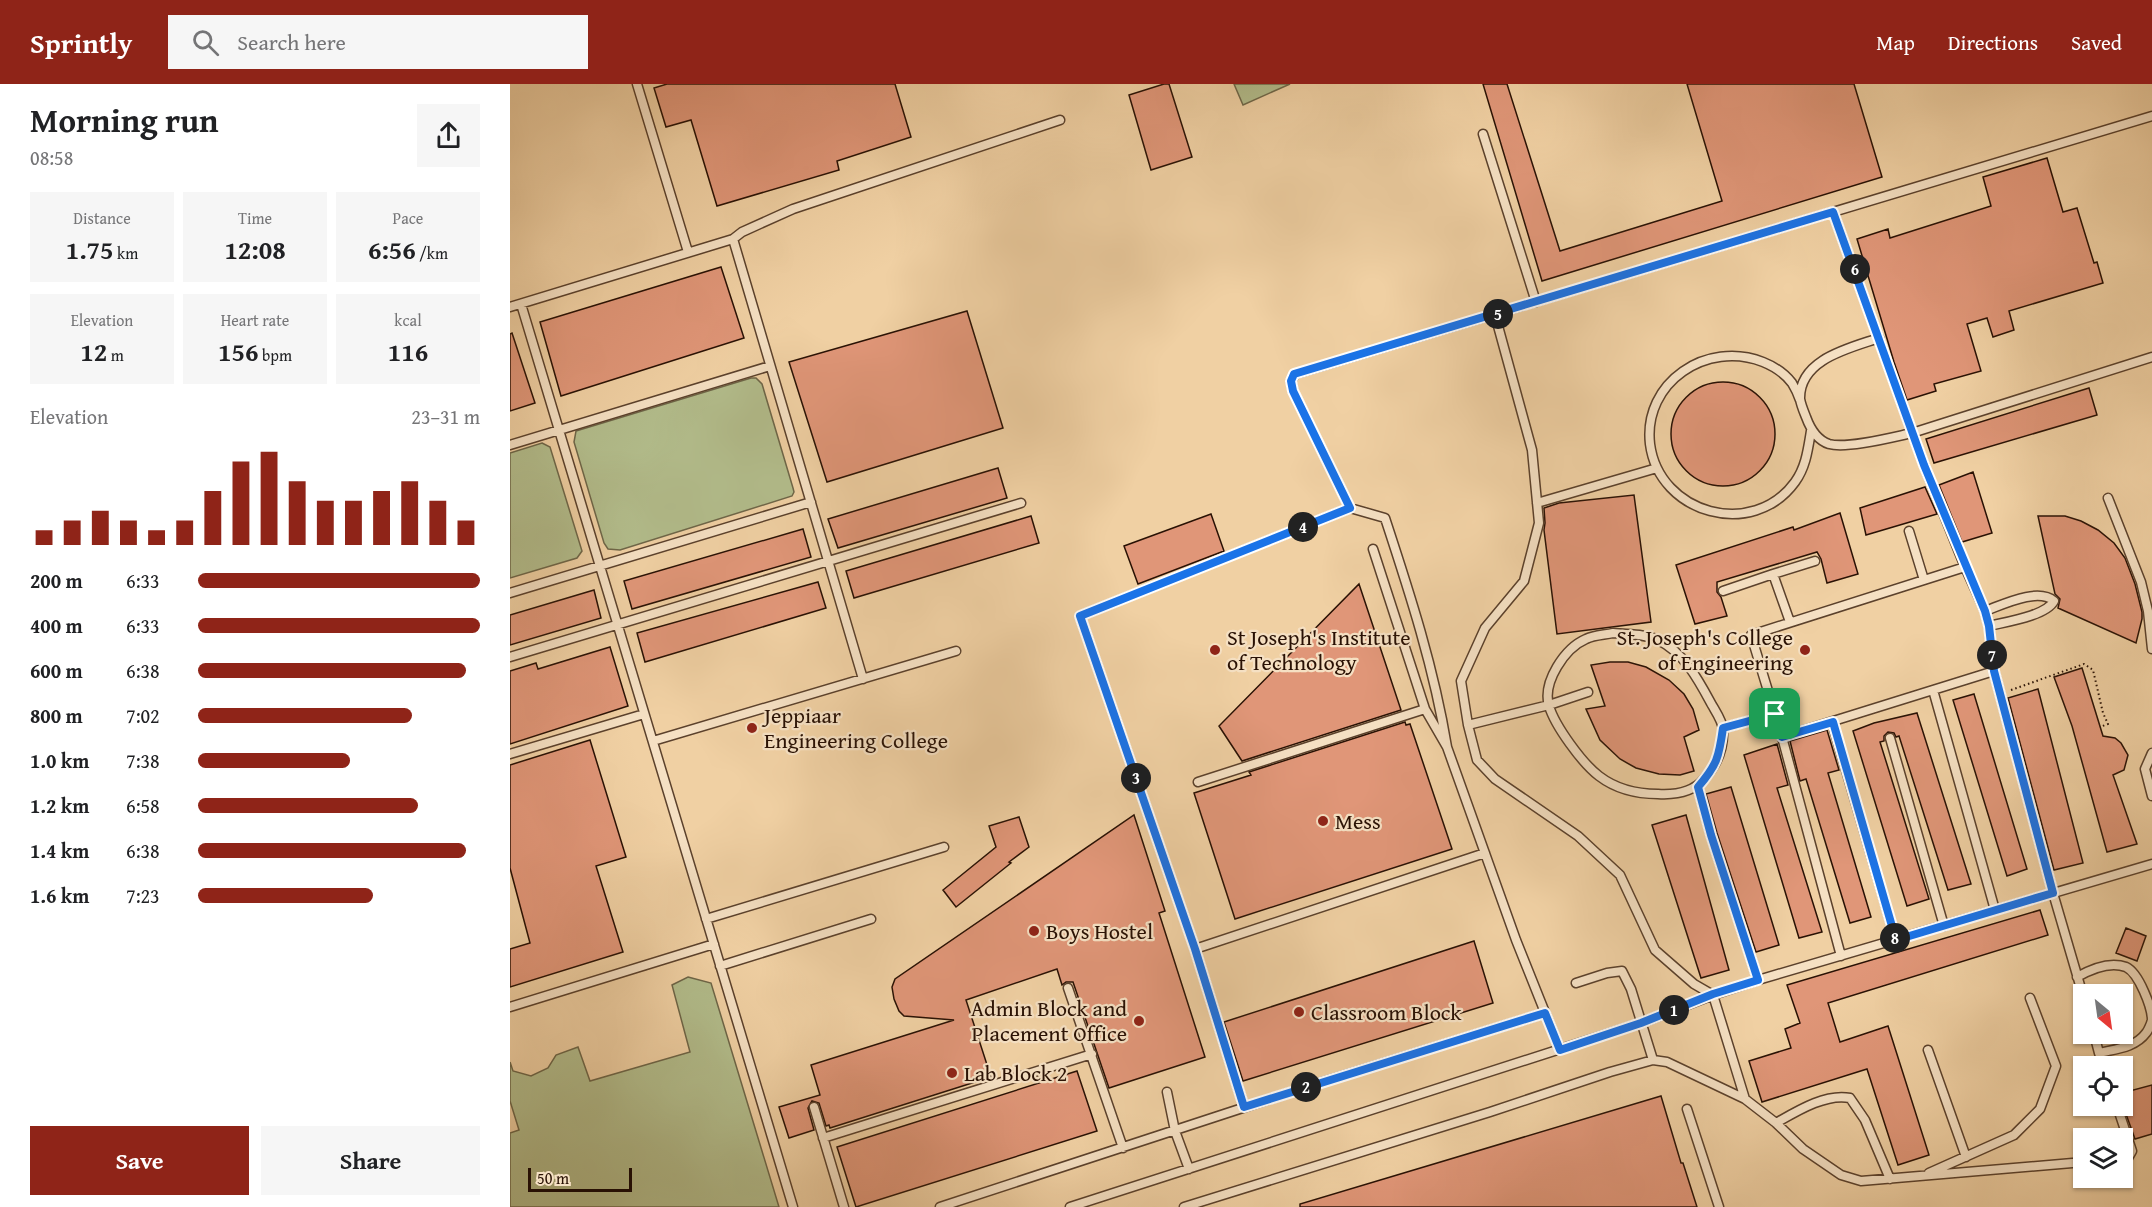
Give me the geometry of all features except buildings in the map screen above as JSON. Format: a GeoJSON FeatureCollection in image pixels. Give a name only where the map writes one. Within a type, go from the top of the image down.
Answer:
{"type":"FeatureCollection","features":[{"type":"Feature","properties":{"kind":"lane"},"geometry":{"type":"LineString","coordinates":[[637,84],[688,252]]}},
{"type":"Feature","properties":{"kind":"lane"},"geometry":{"type":"LineString","coordinates":[[1350,508],[1293,391],[1291,381],[1294,374],[2152,116]]}},
{"type":"Feature","properties":{"kind":"lane"},"geometry":{"type":"LineString","coordinates":[[510,307],[733,239],[742,232],[793,209],[1060,120]]}},
{"type":"Feature","properties":{"kind":"lane"},"geometry":{"type":"LineString","coordinates":[[1483,134],[1536,302]]}},
{"type":"Feature","properties":{"kind":"lane"},"geometry":{"type":"LineString","coordinates":[[1833,212],[1879,338],[1891,378],[1965,567],[1985,611],[1997,683],[2079,984]]}},
{"type":"Feature","properties":{"kind":"lane"},"geometry":{"type":"LineString","coordinates":[[733,239],[863,679]]}},
{"type":"Feature","properties":{"kind":"lane"},"geometry":{"type":"LineString","coordinates":[[521,304],[793,1207]]}},
{"type":"Feature","properties":{"kind":"lane"},"geometry":{"type":"LineString","coordinates":[[1495,315],[1532,450],[1539,523],[1524,581],[1485,628],[1461,681],[1468,725],[1477,760],[1495,779],[1578,836],[1620,875],[1655,950],[1694,984],[1713,994],[1745,1099]]}},
{"type":"Feature","properties":{"kind":"lane"},"geometry":{"type":"LineString","coordinates":[[1800,399],[1805,379],[1819,363],[1839,352],[1879,338]]}},
{"type":"Feature","properties":{"kind":"lane"},"geometry":{"type":"LineString","coordinates":[[1723,355],[1749,357],[1772,366],[1792,382],[1800,399],[1811,431],[1807,458],[1795,483],[1774,502],[1749,513],[1721,515],[1695,507],[1672,491],[1657,468],[1650,444],[1654,411],[1661,395],[1677,375],[1698,361],[1723,355]]}},
{"type":"Feature","properties":{"kind":"lane"},"geometry":{"type":"LineString","coordinates":[[1811,431],[1829,444],[1874,441],[1912,433],[2152,357]]}},
{"type":"Feature","properties":{"kind":"lane"},"geometry":{"type":"LineString","coordinates":[[510,445],[770,366]]}},
{"type":"Feature","properties":{"kind":"lane"},"geometry":{"type":"LineString","coordinates":[[1537,503],[1657,468]]}},
{"type":"Feature","properties":{"kind":"lane"},"geometry":{"type":"LineString","coordinates":[[2108,498],[2141,582],[2148,611],[2152,649]]}},
{"type":"Feature","properties":{"kind":"lane"},"geometry":{"type":"LineString","coordinates":[[510,593],[811,502]]}},
{"type":"Feature","properties":{"kind":"lane"},"geometry":{"type":"LineString","coordinates":[[510,657],[1021,503]]}},
{"type":"Feature","properties":{"kind":"lane"},"geometry":{"type":"LineString","coordinates":[[1244,1107],[1195,949],[1080,616],[1350,508],[1385,518],[1420,623],[1440,700],[1447,747]]}},
{"type":"Feature","properties":{"kind":"lane"},"geometry":{"type":"LineString","coordinates":[[1909,531],[1924,580]]}},
{"type":"Feature","properties":{"kind":"lane"},"geometry":{"type":"LineString","coordinates":[[1374,549],[1425,709],[1447,747],[1560,1050]]}},
{"type":"Feature","properties":{"kind":"lane"},"geometry":{"type":"LineString","coordinates":[[1723,591],[1815,561]]}},
{"type":"Feature","properties":{"kind":"lane"},"geometry":{"type":"LineString","coordinates":[[1841,956],[1782,737],[1751,635],[1965,567]]}},
{"type":"Feature","properties":{"kind":"lane"},"geometry":{"type":"LineString","coordinates":[[1773,574],[1790,622]]}},
{"type":"Feature","properties":{"kind":"lane"},"geometry":{"type":"LineString","coordinates":[[1985,611],[2037,595],[2049,597],[2054,601],[2042,612],[1989,626]]}},
{"type":"Feature","properties":{"kind":"lane"},"geometry":{"type":"LineString","coordinates":[[1613,633],[1638,635],[1658,640],[1679,656],[1697,676],[1723,728],[1719,757],[1698,787],[1671,795],[1644,794],[1617,786],[1598,776],[1568,741],[1549,705],[1549,689],[1556,667],[1571,648],[1586,639],[1613,633]]}},
{"type":"Feature","properties":{"kind":"lane"},"geometry":{"type":"LineString","coordinates":[[653,741],[956,651]]}},
{"type":"Feature","properties":{"kind":"lane"},"geometry":{"type":"LineString","coordinates":[[1782,737],[1994,671]]}},
{"type":"Feature","properties":{"kind":"lane"},"geometry":{"type":"LineString","coordinates":[[1933,690],[1995,910]]}},
{"type":"Feature","properties":{"kind":"lane"},"geometry":{"type":"LineString","coordinates":[[1468,725],[1549,705],[1588,692]]}},
{"type":"Feature","properties":{"kind":"lane"},"geometry":{"type":"LineString","coordinates":[[1198,782],[1425,709]]}},
{"type":"Feature","properties":{"kind":"lane"},"geometry":{"type":"LineString","coordinates":[[510,754],[644,714]]}},
{"type":"Feature","properties":{"kind":"lane"},"geometry":{"type":"LineString","coordinates":[[1723,728],[1775,714]]}},
{"type":"Feature","properties":{"kind":"lane"},"geometry":{"type":"LineString","coordinates":[[1833,722],[1896,940]]}},
{"type":"Feature","properties":{"kind":"lane"},"geometry":{"type":"LineString","coordinates":[[1890,738],[1944,926]]}},
{"type":"Feature","properties":{"kind":"lane"},"geometry":{"type":"LineString","coordinates":[[2152,753],[2145,769],[2152,796]]}},
{"type":"Feature","properties":{"kind":"lane"},"geometry":{"type":"LineString","coordinates":[[1698,787],[1711,835],[1758,980]]}},
{"type":"Feature","properties":{"kind":"lane"},"geometry":{"type":"LineString","coordinates":[[706,919],[944,847]]}},
{"type":"Feature","properties":{"kind":"lane"},"geometry":{"type":"LineString","coordinates":[[1195,949],[1485,853]]}},
{"type":"Feature","properties":{"kind":"lane"},"geometry":{"type":"LineString","coordinates":[[1070,1207],[1560,1050],[1641,1023],[1713,994],[2152,864]]}},
{"type":"Feature","properties":{"kind":"lane"},"geometry":{"type":"LineString","coordinates":[[720,966],[871,919]]}},
{"type":"Feature","properties":{"kind":"lane"},"geometry":{"type":"LineString","coordinates":[[510,1008],[714,944]]}},
{"type":"Feature","properties":{"kind":"lane"},"geometry":{"type":"LineString","coordinates":[[2077,977],[2090,970],[2109,965],[2127,968],[2138,978],[2149,1004],[2152,1020],[2146,1034],[2128,1047],[2099,1053]]}},
{"type":"Feature","properties":{"kind":"lane"},"geometry":{"type":"LineString","coordinates":[[1576,983],[1607,973],[1622,971],[1631,989],[1653,1060]]}},
{"type":"Feature","properties":{"kind":"lane"},"geometry":{"type":"LineString","coordinates":[[1068,988],[1123,1148]]}},
{"type":"Feature","properties":{"kind":"lane"},"geometry":{"type":"LineString","coordinates":[[1920,1177],[2014,1135],[2040,1109],[2056,1066],[2030,998]]}},
{"type":"Feature","properties":{"kind":"lane"},"geometry":{"type":"LineString","coordinates":[[940,1207],[1244,1107],[1545,1013]]}},
{"type":"Feature","properties":{"kind":"lane"},"geometry":{"type":"LineString","coordinates":[[2097,1044],[2100,1056]]}},
{"type":"Feature","properties":{"kind":"lane"},"geometry":{"type":"LineString","coordinates":[[1928,1050],[1966,1157]]}},
{"type":"Feature","properties":{"kind":"lane"},"geometry":{"type":"LineString","coordinates":[[823,1138],[1092,1054]]}},
{"type":"Feature","properties":{"kind":"lane"},"geometry":{"type":"LineString","coordinates":[[1184,1207],[1490,1112],[1610,1071],[1653,1060],[1667,1062],[1745,1099],[1776,1123],[1803,1149],[1841,1175],[1861,1182],[2073,1163]]}},
{"type":"Feature","properties":{"kind":"lane"},"geometry":{"type":"LineString","coordinates":[[1167,1092],[1175,1131],[1189,1169]]}},
{"type":"Feature","properties":{"kind":"lane"},"geometry":{"type":"LineString","coordinates":[[1776,1123],[1795,1112],[1838,1096],[1850,1098],[1865,1120],[1890,1179]]}},
{"type":"Feature","properties":{"kind":"lane"},"geometry":{"type":"LineString","coordinates":[[813,1107],[844,1207]]}},
{"type":"Feature","properties":{"kind":"lane"},"geometry":{"type":"LineString","coordinates":[[1688,1109],[1719,1207]]}},
{"type":"Feature","properties":{"kind":"path"},"geometry":{"type":"LineString","coordinates":[[1997,683],[2006,692],[2084,663],[2093,670],[2103,713],[2108,724],[2100,727]]}},
{"type":"Feature","properties":{"kind":"green space"},"geometry":{"type":"Polygon","coordinates":[[[1234,84],[1290,84],[1243,105],[1234,84]]]}},
{"type":"Feature","properties":{"kind":"green space"},"geometry":{"type":"Polygon","coordinates":[[[756,378],[762,384],[793,488],[792,496],[620,550],[608,549],[604,543],[574,442],[576,431],[756,378]]]}},
{"type":"Feature","properties":{"kind":"green space"},"geometry":{"type":"Polygon","coordinates":[[[542,443],[550,447],[582,551],[577,558],[510,578],[510,453],[542,443]]]}},
{"type":"Feature","properties":{"kind":"green space"},"geometry":{"type":"Polygon","coordinates":[[[688,977],[711,983],[779,1207],[510,1207],[510,1133],[519,1130],[510,1101],[510,1062],[513,1071],[531,1076],[548,1068],[556,1055],[578,1047],[590,1081],[690,1052],[672,985],[688,977]]]}},
{"type":"Feature","properties":{"kind":"place","name":"St Joseph's Institute of Technology"},"geometry":{"type":"Point","coordinates":[1215,650]}},
{"type":"Feature","properties":{"kind":"place","name":"St. Joseph's College of Engineering"},"geometry":{"type":"Point","coordinates":[1805,650]}},
{"type":"Feature","properties":{"kind":"place","name":"Jeppiaar Engineering College"},"geometry":{"type":"Point","coordinates":[752,728]}},
{"type":"Feature","properties":{"kind":"place","name":"Mess"},"geometry":{"type":"Point","coordinates":[1323,821]}},
{"type":"Feature","properties":{"kind":"place","name":"Boys Hostel"},"geometry":{"type":"Point","coordinates":[1034,931]}},
{"type":"Feature","properties":{"kind":"place","name":"Classroom Block"},"geometry":{"type":"Point","coordinates":[1299,1012]}},
{"type":"Feature","properties":{"kind":"place","name":"Admin Block and Placement Office"},"geometry":{"type":"Point","coordinates":[1139,1021]}},
{"type":"Feature","properties":{"kind":"place","name":"Lab Block 2"},"geometry":{"type":"Point","coordinates":[952,1073]}},
{"type":"Feature","properties":{"kind":"route"},"geometry":{"type":"LineString","coordinates":[[1833,212],[1924,465],[1985,611],[1994,671],[2053,893],[1896,940],[1833,722],[1782,737],[1775,714],[1723,728],[1719,757],[1698,787],[1711,835],[1758,980],[1560,1050],[1545,1013],[1244,1107],[1195,949],[1080,616],[1350,508],[1293,391],[1291,381],[1294,374],[1833,212]]}}]}
